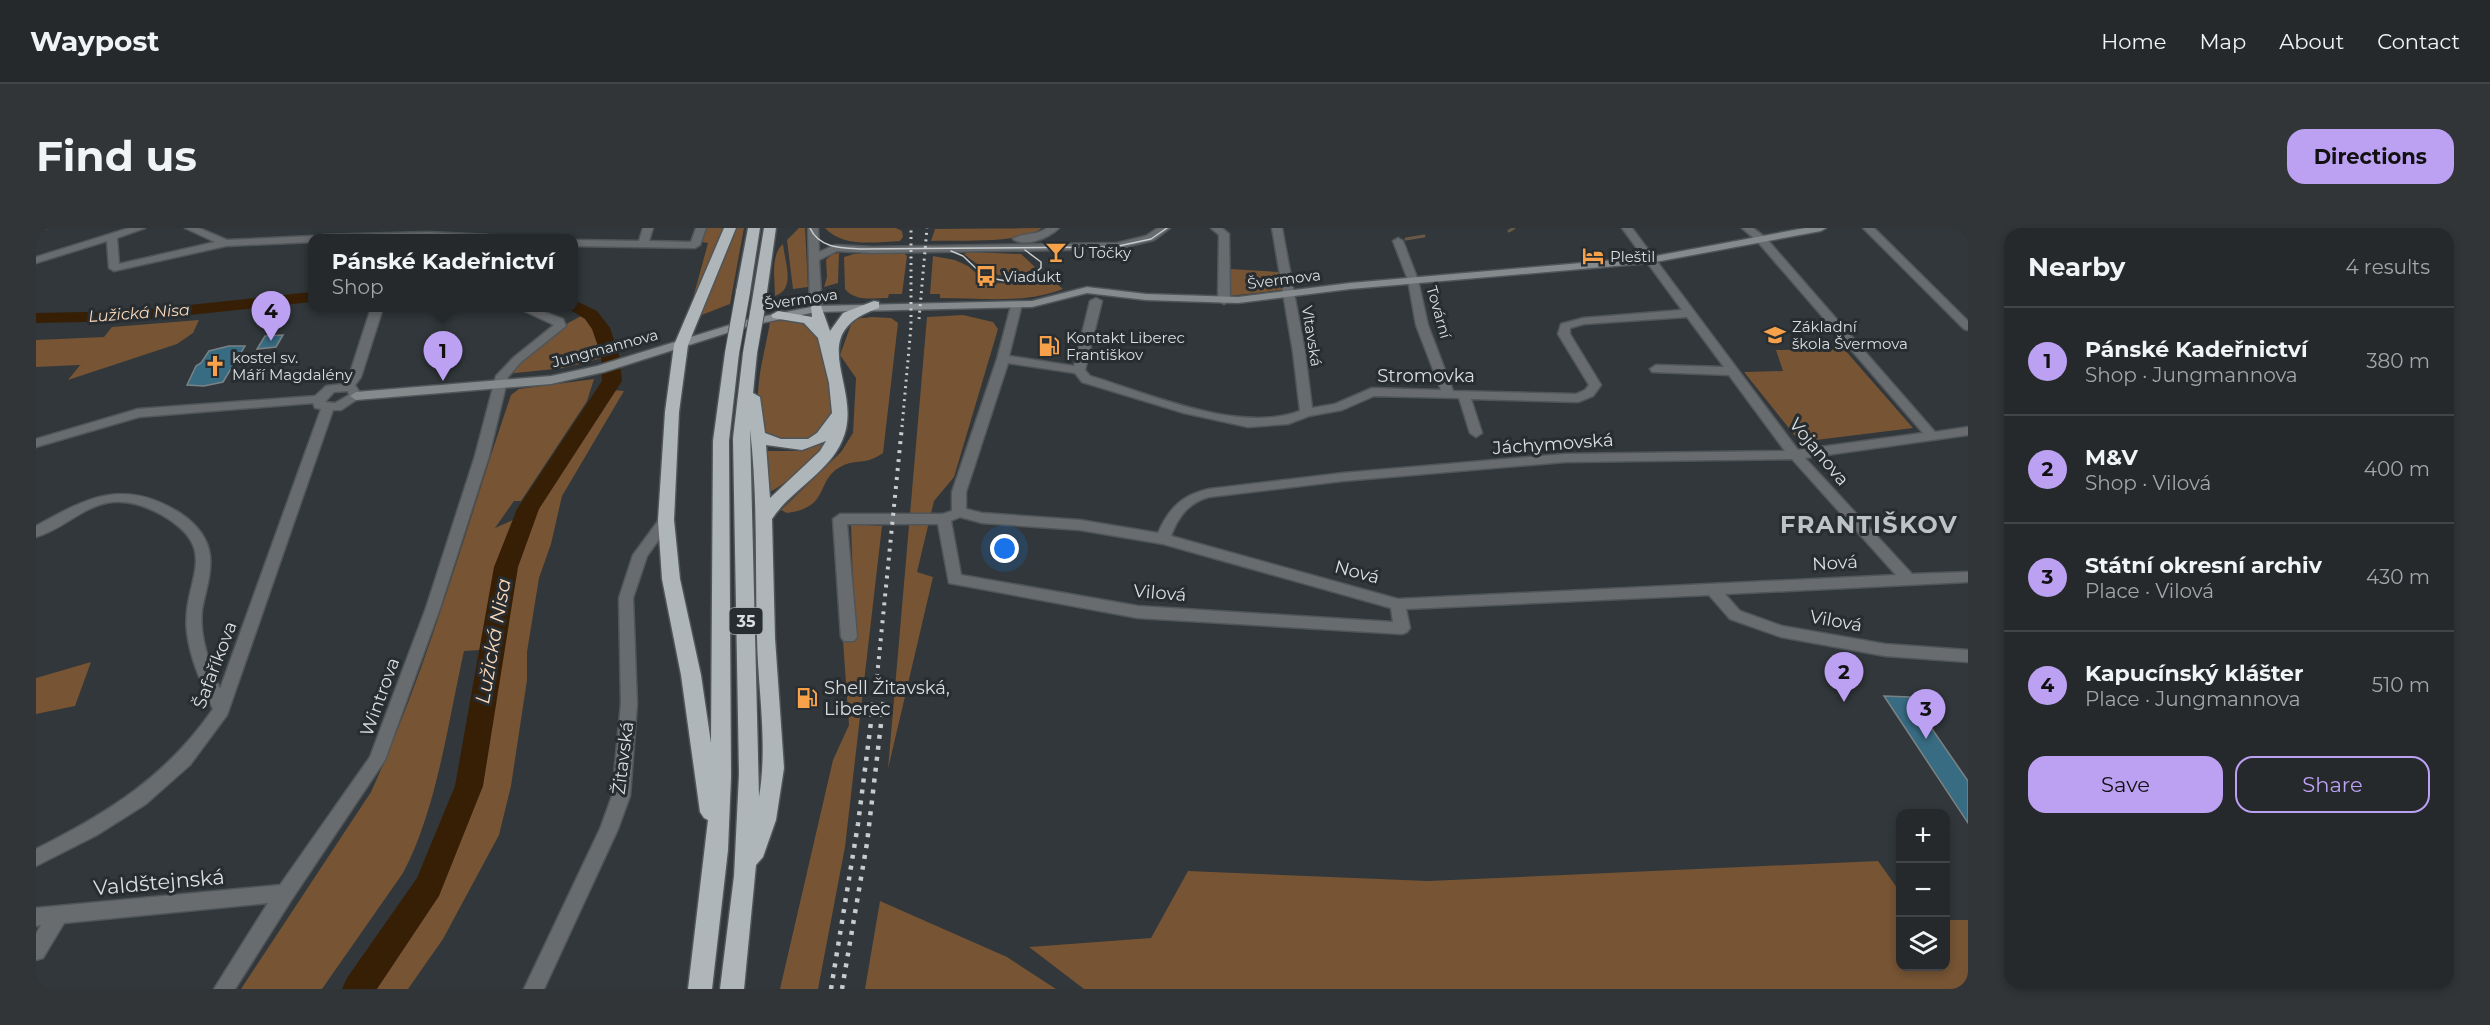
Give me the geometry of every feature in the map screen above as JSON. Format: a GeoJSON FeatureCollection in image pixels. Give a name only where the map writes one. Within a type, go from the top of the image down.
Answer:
{"type":"FeatureCollection","features":[{"type":"Feature","properties":{"kind":"highway"},"geometry":{"type":"LineString","coordinates":[[717,850],[693,684],[671,579],[666,520],[672,412],[681,345],[730,228]]}},
{"type":"Feature","properties":{"kind":"highway","name":"35"},"geometry":{"type":"LineString","coordinates":[[700,989],[717,850],[722,700],[719,515],[721,441],[732,353],[754,228]]}},
{"type":"Feature","properties":{"kind":"highway","name":"35"},"geometry":{"type":"LineString","coordinates":[[732,989],[745,876],[749,698],[741,438],[770,228]]}},
{"type":"Feature","properties":{"kind":"highway"},"geometry":{"type":"LineString","coordinates":[[829,353],[838,325],[846,316],[874,305]]}},
{"type":"Feature","properties":{"kind":"highway"},"geometry":{"type":"LineString","coordinates":[[762,521],[771,507],[828,452],[839,432],[840,407],[829,353],[816,309]]}},
{"type":"Feature","properties":{"kind":"highway"},"geometry":{"type":"LineString","coordinates":[[778,315],[797,317],[813,323],[829,353]]}},
{"type":"Feature","properties":{"kind":"highway"},"geometry":{"type":"LineString","coordinates":[[745,876],[765,820],[774,768],[758,435],[750,360]]}},
{"type":"Feature","properties":{"kind":"highway"},"geometry":{"type":"LineString","coordinates":[[758,435],[783,446],[807,444],[826,433],[840,407]]}},
{"type":"Feature","properties":{"kind":"street"},"geometry":{"type":"LineString","coordinates":[[36,229],[42,228]]}},
{"type":"Feature","properties":{"kind":"street"},"geometry":{"type":"LineString","coordinates":[[190,228],[226,243]]}},
{"type":"Feature","properties":{"kind":"street"},"geometry":{"type":"LineString","coordinates":[[644,244],[648,228]]}},
{"type":"Feature","properties":{"kind":"street"},"geometry":{"type":"LineString","coordinates":[[578,243],[695,245],[700,228]]}},
{"type":"Feature","properties":{"kind":"street"},"geometry":{"type":"LineString","coordinates":[[956,248],[972,243],[1039,237],[1054,228]]}},
{"type":"Feature","properties":{"kind":"street"},"geometry":{"type":"LineString","coordinates":[[815,258],[835,248],[873,250],[1117,246],[1149,238],[1166,228]]}},
{"type":"Feature","properties":{"kind":"street"},"geometry":{"type":"LineString","coordinates":[[1216,228],[1224,234],[1224,301]]}},
{"type":"Feature","properties":{"kind":"street","name":"Vltavská"},"geometry":{"type":"LineString","coordinates":[[1276,228],[1299,352],[1305,413]]}},
{"type":"Feature","properties":{"kind":"street","name":"Vojanova"},"geometry":{"type":"LineString","coordinates":[[1627,228],[1796,455],[1908,579]]}},
{"type":"Feature","properties":{"kind":"street"},"geometry":{"type":"LineString","coordinates":[[1747,228],[1761,239],[1933,437]]}},
{"type":"Feature","properties":{"kind":"street","name":"Švermova"},"geometry":{"type":"LineString","coordinates":[[750,322],[816,309],[874,305],[1016,304],[1046,301],[1087,290],[1146,297],[1224,301],[1413,280],[1650,260],[1821,228]]}},
{"type":"Feature","properties":{"kind":"street"},"geometry":{"type":"LineString","coordinates":[[1868,228],[1968,327]]}},
{"type":"Feature","properties":{"kind":"street"},"geometry":{"type":"LineString","coordinates":[[36,260],[135,229]]}},
{"type":"Feature","properties":{"kind":"street"},"geometry":{"type":"LineString","coordinates":[[813,232],[835,248]]}},
{"type":"Feature","properties":{"kind":"street"},"geometry":{"type":"LineString","coordinates":[[813,232],[816,309]]}},
{"type":"Feature","properties":{"kind":"street"},"geometry":{"type":"LineString","coordinates":[[112,236],[114,268],[226,243],[308,239]]}},
{"type":"Feature","properties":{"kind":"street","name":"Tovární"},"geometry":{"type":"LineString","coordinates":[[1398,241],[1413,280],[1422,325],[1448,393]]}},
{"type":"Feature","properties":{"kind":"street"},"geometry":{"type":"LineString","coordinates":[[1079,370],[1096,301]]}},
{"type":"Feature","properties":{"kind":"street"},"geometry":{"type":"LineString","coordinates":[[849,637],[840,519],[944,519],[959,512],[959,492],[1003,359],[1016,304]]}},
{"type":"Feature","properties":{"kind":"street"},"geometry":{"type":"LineString","coordinates":[[352,391],[376,312]]}},
{"type":"Feature","properties":{"kind":"street"},"geometry":{"type":"LineString","coordinates":[[499,385],[506,369],[560,326],[559,321],[535,312]]}},
{"type":"Feature","properties":{"kind":"street","name":"Stromovka"},"geometry":{"type":"LineString","coordinates":[[1003,359],[1079,370],[1086,379],[1188,410],[1248,423],[1275,423],[1305,413],[1338,407],[1372,392],[1578,398],[1589,393],[1595,385],[1564,334],[1565,326],[1583,321],[1690,314]]}},
{"type":"Feature","properties":{"kind":"street","name":"Jungmannova"},"geometry":{"type":"LineString","coordinates":[[323,403],[330,389],[352,391],[499,385],[551,380],[600,369],[750,322]]}},
{"type":"Feature","properties":{"kind":"street"},"geometry":{"type":"LineString","coordinates":[[1656,369],[1732,371]]}},
{"type":"Feature","properties":{"kind":"street","name":"Wintrova"},"geometry":{"type":"LineString","coordinates":[[224,989],[285,893],[377,760],[437,597],[482,456],[499,385]]}},
{"type":"Feature","properties":{"kind":"street","name":"Jungmannova"},"geometry":{"type":"LineString","coordinates":[[36,443],[138,413],[323,403],[345,405],[352,391]]}},
{"type":"Feature","properties":{"kind":"street"},"geometry":{"type":"LineString","coordinates":[[1463,393],[1476,433]]}},
{"type":"Feature","properties":{"kind":"street","name":"Šafaříkova"},"geometry":{"type":"LineString","coordinates":[[36,858],[100,827],[140,799],[189,756],[204,738],[221,710],[323,403]]}},
{"type":"Feature","properties":{"kind":"street","name":"Jáchymovská"},"geometry":{"type":"LineString","coordinates":[[1163,538],[1172,517],[1181,504],[1190,498],[1209,493],[1343,477],[1565,458],[1796,455],[1968,431]]}},
{"type":"Feature","properties":{"kind":"street"},"geometry":{"type":"LineString","coordinates":[[36,532],[87,504],[121,495],[161,507],[193,529],[202,547],[202,582],[194,618],[201,660],[221,710]]}},
{"type":"Feature","properties":{"kind":"street","name":"Nová"},"geometry":{"type":"LineString","coordinates":[[959,512],[982,518],[1080,525],[1163,538],[1398,604],[1968,577]]}},
{"type":"Feature","properties":{"kind":"street","name":"Vilová"},"geometry":{"type":"LineString","coordinates":[[944,519],[954,579],[1138,612],[1402,628],[1398,604]]}},
{"type":"Feature","properties":{"kind":"street","name":"Žitavská"},"geometry":{"type":"LineString","coordinates":[[534,989],[609,829],[621,796],[630,704],[626,598],[640,555],[666,520]]}},
{"type":"Feature","properties":{"kind":"street","name":"Vilová"},"geometry":{"type":"LineString","coordinates":[[1712,588],[1735,615],[1781,631],[1885,650],[1968,656]]}},
{"type":"Feature","properties":{"kind":"street","name":"Valdštejnská"},"geometry":{"type":"LineString","coordinates":[[36,916],[285,893]]}},
{"type":"Feature","properties":{"kind":"street"},"geometry":{"type":"LineString","coordinates":[[36,951],[59,914]]}},
{"type":"Feature","properties":{"kind":"shaded area"},"geometry":{"type":"Polygon","coordinates":[[[705,228],[725,228],[690,309],[708,243],[702,242],[705,228]]]}},
{"type":"Feature","properties":{"kind":"shaded area"},"geometry":{"type":"Polygon","coordinates":[[[735,228],[744,228],[730,304],[699,316],[735,228]]]}},
{"type":"Feature","properties":{"kind":"shaded area"},"geometry":{"type":"Polygon","coordinates":[[[799,228],[805,228],[808,287],[793,289],[787,240],[799,228]]]}},
{"type":"Feature","properties":{"kind":"shaded area"},"geometry":{"type":"Polygon","coordinates":[[[825,228],[896,228],[902,231],[903,237],[900,241],[870,243],[850,241],[841,239],[825,228]]]}},
{"type":"Feature","properties":{"kind":"shaded area"},"geometry":{"type":"Polygon","coordinates":[[[1042,228],[1020,237],[1005,239],[931,241],[935,229],[1042,228]]]}},
{"type":"Feature","properties":{"kind":"shaded area"},"geometry":{"type":"Polygon","coordinates":[[[783,244],[788,275],[785,288],[775,296],[775,261],[783,244]]]}},
{"type":"Feature","properties":{"kind":"shaded area"},"geometry":{"type":"Polygon","coordinates":[[[969,252],[1021,254],[1035,267],[1016,276],[998,275],[964,254],[969,252]]]}},
{"type":"Feature","properties":{"kind":"shaded area"},"geometry":{"type":"Polygon","coordinates":[[[839,253],[838,283],[824,287],[827,277],[826,260],[832,254],[839,253]]]}},
{"type":"Feature","properties":{"kind":"shaded area"},"geometry":{"type":"Polygon","coordinates":[[[904,253],[907,256],[902,294],[889,294],[888,298],[859,298],[845,289],[844,257],[854,254],[904,253]]]}},
{"type":"Feature","properties":{"kind":"shaded area"},"geometry":{"type":"Polygon","coordinates":[[[933,256],[955,260],[968,266],[984,280],[994,283],[1057,284],[1063,289],[1034,297],[940,298],[940,294],[930,294],[933,256]]]}},
{"type":"Feature","properties":{"kind":"shaded area"},"geometry":{"type":"Polygon","coordinates":[[[1230,269],[1280,272],[1282,290],[1229,296],[1230,269]]]}},
{"type":"Feature","properties":{"kind":"shaded area"},"geometry":{"type":"Polygon","coordinates":[[[583,315],[599,334],[606,357],[564,368],[506,374],[559,333],[568,323],[583,315]]]}},
{"type":"Feature","properties":{"kind":"shaded area"},"geometry":{"type":"Polygon","coordinates":[[[963,315],[993,322],[998,329],[954,477],[934,501],[917,572],[933,577],[888,769],[927,317],[963,315]]]}},
{"type":"Feature","properties":{"kind":"shaded area"},"geometry":{"type":"Polygon","coordinates":[[[891,318],[898,323],[883,453],[872,459],[844,465],[828,478],[817,499],[811,505],[787,513],[781,510],[841,452],[853,433],[856,378],[840,355],[853,319],[891,318]]]}},
{"type":"Feature","properties":{"kind":"shaded area"},"geometry":{"type":"Polygon","coordinates":[[[786,319],[808,325],[818,338],[832,400],[832,414],[828,425],[814,437],[805,439],[785,439],[766,435],[758,408],[759,378],[770,322],[786,319]]]}},
{"type":"Feature","properties":{"kind":"shaded area"},"geometry":{"type":"Polygon","coordinates":[[[199,320],[193,333],[177,344],[68,380],[85,359],[80,365],[36,367],[36,340],[104,337],[112,327],[199,320]]]}},
{"type":"Feature","properties":{"kind":"shaded area"},"geometry":{"type":"Polygon","coordinates":[[[1844,349],[1913,428],[1800,442],[1744,372],[1783,371],[1776,350],[1844,349]]]}},
{"type":"Feature","properties":{"kind":"shaded area"},"geometry":{"type":"Polygon","coordinates":[[[594,379],[587,401],[521,501],[514,501],[495,528],[533,511],[611,390],[624,391],[562,496],[551,544],[539,578],[527,652],[527,680],[511,786],[499,835],[443,939],[408,989],[367,989],[431,891],[463,828],[471,807],[488,740],[497,649],[464,651],[440,765],[415,848],[403,873],[322,989],[241,989],[371,792],[392,744],[429,645],[511,395],[519,389],[594,379]]]}},
{"type":"Feature","properties":{"kind":"shaded area"},"geometry":{"type":"Polygon","coordinates":[[[827,440],[819,452],[802,468],[769,492],[764,451],[802,451],[827,440]]]}},
{"type":"Feature","properties":{"kind":"shaded area"},"geometry":{"type":"Polygon","coordinates":[[[851,524],[882,526],[845,847],[818,989],[780,989],[833,760],[849,725],[843,641],[853,585],[851,524]]]}},
{"type":"Feature","properties":{"kind":"shaded area"},"geometry":{"type":"Polygon","coordinates":[[[91,662],[75,706],[36,714],[36,678],[91,662]]]}},
{"type":"Feature","properties":{"kind":"shaded area"},"geometry":{"type":"Polygon","coordinates":[[[1878,861],[1896,886],[1896,971],[1950,971],[1950,920],[1968,920],[1968,989],[1084,989],[1029,947],[1151,938],[1188,871],[1428,881],[1878,861]]]}},
{"type":"Feature","properties":{"kind":"shaded area"},"geometry":{"type":"Polygon","coordinates":[[[880,901],[1007,957],[1056,989],[865,989],[880,901]]]}},
{"type":"Feature","properties":{"kind":"building"},"geometry":{"type":"Polygon","coordinates":[[[283,335],[276,347],[257,349],[265,336],[283,335]]]}},
{"type":"Feature","properties":{"kind":"building","name":"kostel sv. Máří Magdalény"},"geometry":{"type":"Polygon","coordinates":[[[229,346],[245,346],[223,382],[204,386],[187,385],[196,366],[201,363],[209,351],[229,346]]]}},
{"type":"Feature","properties":{"kind":"building"},"geometry":{"type":"Polygon","coordinates":[[[1884,696],[1910,697],[1968,781],[1968,823],[1884,696]]]}},
{"type":"Feature","properties":{"kind":"waterway"},"geometry":{"type":"LineString","coordinates":[[1509,231],[1514,228]]}},
{"type":"Feature","properties":{"kind":"waterway"},"geometry":{"type":"LineString","coordinates":[[1406,239],[1424,236]]}},
{"type":"Feature","properties":{"kind":"waterway","name":"Lužická Nisa"},"geometry":{"type":"LineString","coordinates":[[36,318],[132,316],[308,297]]}},
{"type":"Feature","properties":{"kind":"waterway","name":"Lužická Nisa"},"geometry":{"type":"LineString","coordinates":[[358,989],[428,886],[469,786],[506,567],[528,509],[612,381],[610,355],[601,328],[591,315],[578,307]]}},
{"type":"Feature","properties":{"kind":"tram line"},"geometry":{"type":"LineString","coordinates":[[810,228],[819,240],[831,246],[860,249],[1114,247],[1151,239],[1167,228]]}},
{"type":"Feature","properties":{"kind":"tram line"},"geometry":{"type":"LineString","coordinates":[[985,275],[1007,281],[1022,279],[1035,273],[1041,268],[1041,262],[1025,250]]}},
{"type":"Feature","properties":{"kind":"tram line"},"geometry":{"type":"LineString","coordinates":[[951,251],[963,256],[981,273]]}},
{"type":"Feature","properties":{"kind":"railway"},"geometry":{"type":"LineString","coordinates":[[902,427],[911,326],[911,228]]}},
{"type":"Feature","properties":{"kind":"railway"},"geometry":{"type":"LineString","coordinates":[[919,319],[927,228]]}},
{"type":"Feature","properties":{"kind":"railway"},"geometry":{"type":"LineString","coordinates":[[877,677],[902,426]]}},
{"type":"Feature","properties":{"kind":"railway"},"geometry":{"type":"LineString","coordinates":[[831,989],[858,824],[877,675]]}},
{"type":"Feature","properties":{"kind":"railway"},"geometry":{"type":"LineString","coordinates":[[842,989],[867,843],[884,698]]}},
{"type":"Feature","properties":{"kind":"place","name":"U Točky"},"geometry":{"type":"Point","coordinates":[1056,252]}},
{"type":"Feature","properties":{"kind":"place","name":"Pleštil"},"geometry":{"type":"Point","coordinates":[1593,256]}},
{"type":"Feature","properties":{"kind":"place","name":"Viadukt"},"geometry":{"type":"Point","coordinates":[986,276]}},
{"type":"Feature","properties":{"kind":"place","name":"Základní škola Švermova"},"geometry":{"type":"Point","coordinates":[1775,335]}},
{"type":"Feature","properties":{"kind":"place","name":"Kapucínský klášter"},"geometry":{"type":"Point","coordinates":[271,341]}},
{"type":"Feature","properties":{"kind":"place","name":"Kontakt Liberec Františkov"},"geometry":{"type":"Point","coordinates":[1049,346]}},
{"type":"Feature","properties":{"kind":"place","name":"kostel sv. Máří Magdalény"},"geometry":{"type":"Point","coordinates":[215,366]}},
{"type":"Feature","properties":{"kind":"place","name":"Pánské Kadeřnictví"},"geometry":{"type":"Point","coordinates":[443,381]}},
{"type":"Feature","properties":{"kind":"place","name":"Shell Žitavská, Liberec"},"geometry":{"type":"Point","coordinates":[807,698]}},
{"type":"Feature","properties":{"kind":"place","name":"M&V"},"geometry":{"type":"Point","coordinates":[1844,702]}},
{"type":"Feature","properties":{"kind":"place","name":"Státní okresní archiv"},"geometry":{"type":"Point","coordinates":[1926,739]}},
{"type":"Feature","properties":{"kind":"district","name":"FRANTIŠKOV"},"geometry":{"type":"Point","coordinates":[1869,524]}}]}
